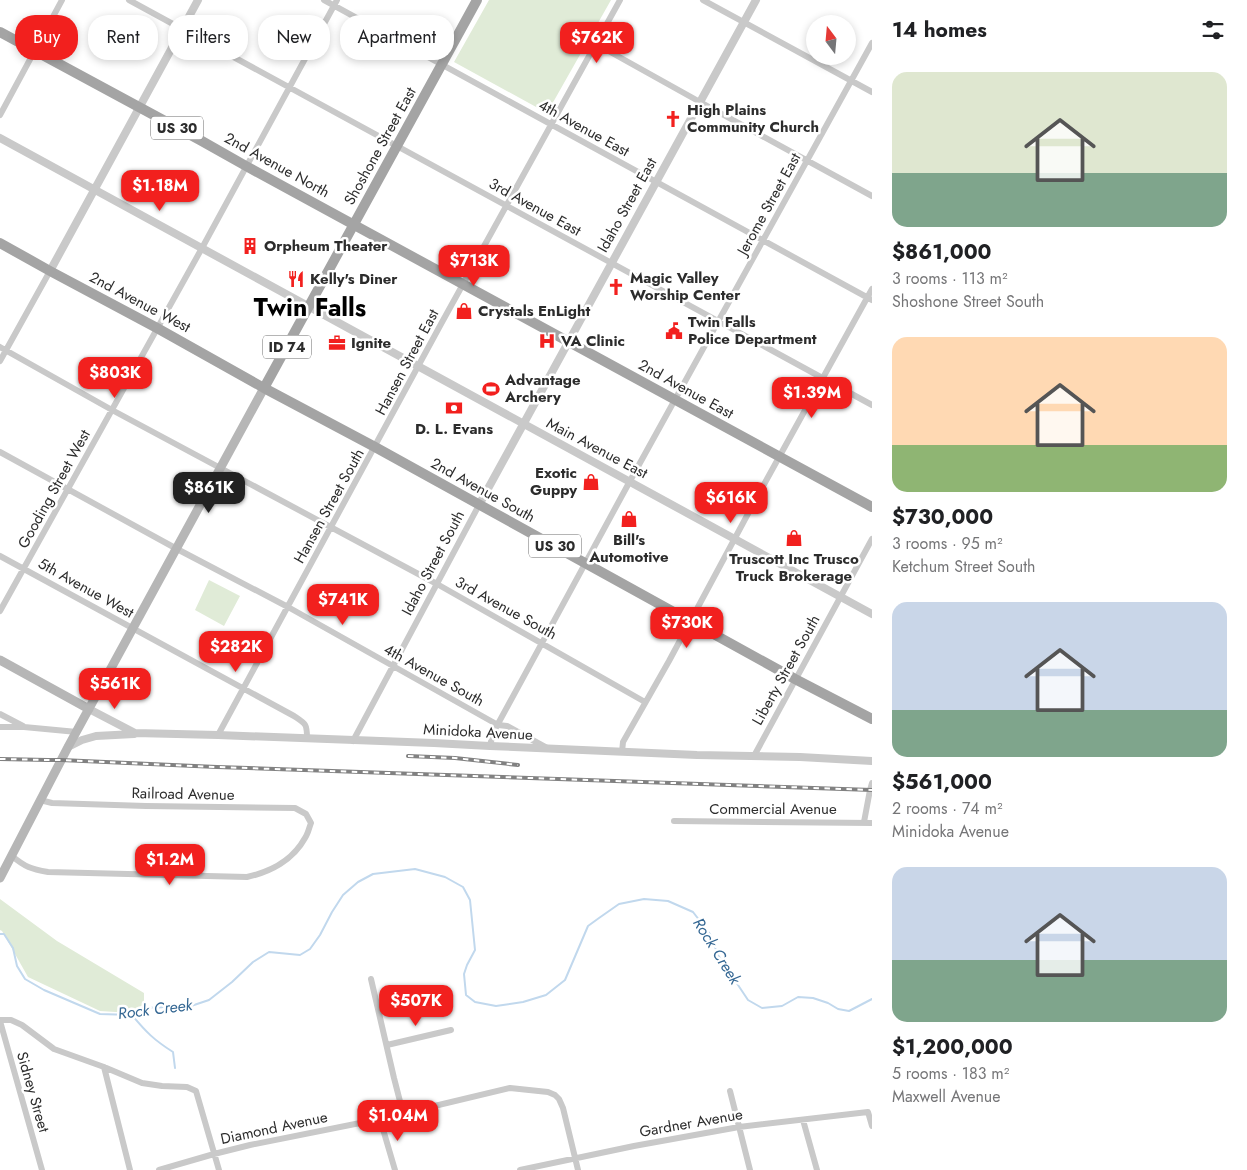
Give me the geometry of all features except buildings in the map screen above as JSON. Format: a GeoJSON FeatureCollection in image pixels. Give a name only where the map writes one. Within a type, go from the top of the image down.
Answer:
{"type":"FeatureCollection","features":[{"type":"Feature","properties":{"kind":"main road","name":"Shoshone Street East"},"geometry":{"type":"LineString","coordinates":[[309,306],[477,0]]}},
{"type":"Feature","properties":{"kind":"main road","name":"2nd Avenue North"},"geometry":{"type":"LineString","coordinates":[[0,32],[15,40]]}},
{"type":"Feature","properties":{"kind":"main road","name":"2nd Avenue North"},"geometry":{"type":"LineString","coordinates":[[51,60],[354,225]]}},
{"type":"Feature","properties":{"kind":"main road","name":"2nd Avenue East"},"geometry":{"type":"LineString","coordinates":[[354,225],[872,507]]}},
{"type":"Feature","properties":{"kind":"main road","name":"2nd Avenue West"},"geometry":{"type":"LineString","coordinates":[[0,243],[264,388]]}},
{"type":"Feature","properties":{"kind":"main road","name":"ID 74"},"geometry":{"type":"LineString","coordinates":[[0,878],[68,746],[309,306]]}},
{"type":"Feature","properties":{"kind":"main road","name":"2nd Avenue South"},"geometry":{"type":"LineString","coordinates":[[264,388],[375,447],[795,679],[872,719]]}},
{"type":"Feature","properties":{"kind":"main road"},"geometry":{"type":"LineString","coordinates":[[0,660],[89,709]]}},
{"type":"Feature","properties":{"kind":"street"},"geometry":{"type":"LineString","coordinates":[[54,15],[62,0]]}},
{"type":"Feature","properties":{"kind":"street","name":"3rd Avenue East"},"geometry":{"type":"LineString","coordinates":[[130,0],[168,21]]}},
{"type":"Feature","properties":{"kind":"street"},"geometry":{"type":"LineString","coordinates":[[190,15],[198,0]]}},
{"type":"Feature","properties":{"kind":"street","name":"4th Avenue East"},"geometry":{"type":"LineString","coordinates":[[324,0],[335,3],[442,64],[870,299]]}},
{"type":"Feature","properties":{"kind":"street","name":"Hansen Street East"},"geometry":{"type":"LineString","coordinates":[[375,447],[620,0]]}},
{"type":"Feature","properties":{"kind":"street"},"geometry":{"type":"LineString","coordinates":[[703,0],[872,92]]}},
{"type":"Feature","properties":{"kind":"street","name":"Idaho Street East"},"geometry":{"type":"LineString","coordinates":[[523,424],[756,0]]}},
{"type":"Feature","properties":{"kind":"street","name":"Gooding Street West"},"geometry":{"type":"LineString","coordinates":[[0,611],[202,248],[335,3]]}},
{"type":"Feature","properties":{"kind":"street","name":"Jerome Street East"},"geometry":{"type":"LineString","coordinates":[[490,746],[493,733],[872,43]]}},
{"type":"Feature","properties":{"kind":"street"},"geometry":{"type":"LineString","coordinates":[[596,44],[872,196]]}},
{"type":"Feature","properties":{"kind":"street"},"geometry":{"type":"LineString","coordinates":[[0,361],[3,348],[50,271],[168,55]]}},
{"type":"Feature","properties":{"kind":"street"},"geometry":{"type":"LineString","coordinates":[[0,115],[30,60]]}},
{"type":"Feature","properties":{"kind":"street","name":"3rd Avenue East"},"geometry":{"type":"LineString","coordinates":[[239,60],[872,405]]}},
{"type":"Feature","properties":{"kind":"street","name":"Main Avenue East"},"geometry":{"type":"LineString","coordinates":[[0,138],[872,614]]}},
{"type":"Feature","properties":{"kind":"street"},"geometry":{"type":"LineString","coordinates":[[622,752],[623,742],[823,378],[870,299],[872,289]]}},
{"type":"Feature","properties":{"kind":"street","name":"3rd Avenue South"},"geometry":{"type":"LineString","coordinates":[[3,348],[112,410],[437,584],[645,702]]}},
{"type":"Feature","properties":{"kind":"street","name":"Idaho Street South"},"geometry":{"type":"LineString","coordinates":[[353,741],[523,424]]}},
{"type":"Feature","properties":{"kind":"street","name":"Hansen Street South"},"geometry":{"type":"LineString","coordinates":[[218,735],[375,447]]}},
{"type":"Feature","properties":{"kind":"street","name":"4th Avenue South"},"geometry":{"type":"LineString","coordinates":[[0,452],[177,549],[288,607],[498,725],[506,726],[548,748]]}},
{"type":"Feature","properties":{"kind":"street","name":"Liberty Street South"},"geometry":{"type":"LineString","coordinates":[[754,756],[872,539]]}},
{"type":"Feature","properties":{"kind":"street","name":"5th Avenue West"},"geometry":{"type":"LineString","coordinates":[[0,556],[305,723],[307,738]]}},
{"type":"Feature","properties":{"kind":"street","name":"Minidoka Avenue"},"geometry":{"type":"LineString","coordinates":[[89,709],[135,734],[307,738],[868,761]]}},
{"type":"Feature","properties":{"kind":"street"},"geometry":{"type":"LineString","coordinates":[[0,714],[24,727]]}},
{"type":"Feature","properties":{"kind":"street"},"geometry":{"type":"LineString","coordinates":[[0,727],[24,727],[77,732]]}},
{"type":"Feature","properties":{"kind":"street"},"geometry":{"type":"LineString","coordinates":[[68,746],[96,736],[135,734]]}},
{"type":"Feature","properties":{"kind":"street"},"geometry":{"type":"LineString","coordinates":[[868,761],[872,768]]}},
{"type":"Feature","properties":{"kind":"street"},"geometry":{"type":"LineString","coordinates":[[864,822],[872,783]]}},
{"type":"Feature","properties":{"kind":"street","name":"Railroad Avenue"},"geometry":{"type":"LineString","coordinates":[[10,858],[31,869],[48,872],[247,877],[276,868],[296,852],[306,838],[310,823],[306,814],[296,808],[62,804],[40,800]]}},
{"type":"Feature","properties":{"kind":"street","name":"Commercial Avenue"},"geometry":{"type":"LineString","coordinates":[[674,821],[872,823]]}},
{"type":"Feature","properties":{"kind":"street"},"geometry":{"type":"LineString","coordinates":[[371,979],[404,1113]]}},
{"type":"Feature","properties":{"kind":"street"},"geometry":{"type":"LineString","coordinates":[[0,1021],[11,1020],[22,1025],[54,1049],[104,1066],[142,1082],[162,1086],[187,1086],[196,1091],[219,1170]]}},
{"type":"Feature","properties":{"kind":"street","name":"Sidney Street"},"geometry":{"type":"LineString","coordinates":[[0,1021],[42,1170]]}},
{"type":"Feature","properties":{"kind":"street"},"geometry":{"type":"LineString","coordinates":[[387,1045],[451,1030]]}},
{"type":"Feature","properties":{"kind":"street"},"geometry":{"type":"LineString","coordinates":[[104,1066],[130,1170]]}},
{"type":"Feature","properties":{"kind":"street","name":"Diamond Avenue"},"geometry":{"type":"LineString","coordinates":[[159,1170],[250,1145],[380,1119],[510,1088],[548,1092],[559,1099],[563,1108],[574,1159]]}},
{"type":"Feature","properties":{"kind":"street"},"geometry":{"type":"LineString","coordinates":[[730,1091],[750,1170]]}},
{"type":"Feature","properties":{"kind":"street","name":"Gardner Avenue"},"geometry":{"type":"LineString","coordinates":[[520,1170],[546,1167],[634,1146],[739,1127],[868,1112],[872,1126]]}},
{"type":"Feature","properties":{"kind":"street"},"geometry":{"type":"LineString","coordinates":[[380,1119],[395,1170]]}},
{"type":"Feature","properties":{"kind":"street"},"geometry":{"type":"LineString","coordinates":[[803,1120],[817,1170]]}},
{"type":"Feature","properties":{"kind":"street"},"geometry":{"type":"LineString","coordinates":[[574,1159],[578,1170]]}},
{"type":"Feature","properties":{"kind":"green space"},"geometry":{"type":"Polygon","coordinates":[[[489,0],[611,0],[547,113],[454,62],[489,0]]]}},
{"type":"Feature","properties":{"kind":"green space"},"geometry":{"type":"Polygon","coordinates":[[[209,580],[240,596],[224,626],[195,610],[209,580]]]}},
{"type":"Feature","properties":{"kind":"green space"},"geometry":{"type":"Polygon","coordinates":[[[0,899],[57,941],[144,993],[144,1004],[131,1013],[100,1011],[28,977],[0,930],[0,899]]]}},
{"type":"Feature","properties":{"kind":"waterway","name":"Rock Creek"},"geometry":{"type":"LineString","coordinates":[[0,934],[4,934],[13,948],[17,966],[25,979],[44,990],[100,1014],[132,1015],[145,1008],[191,1006],[209,1000],[253,962],[269,952],[300,955],[310,949],[343,895],[358,882],[373,874],[415,869],[445,877],[463,887],[470,900],[475,950],[464,974],[466,995],[475,1002],[496,1006],[523,1002],[546,995],[565,980],[588,926],[619,904],[644,899],[668,901],[693,912],[710,934],[718,955],[748,1000],[762,1008],[782,1006],[798,997],[813,998],[838,1009],[849,1011],[872,999]]}},
{"type":"Feature","properties":{"kind":"waterway"},"geometry":{"type":"LineString","coordinates":[[132,1015],[151,1035],[173,1052],[175,1068]]}},
{"type":"Feature","properties":{"kind":"railway"},"geometry":{"type":"LineString","coordinates":[[408,756],[455,758],[518,765]]}},
{"type":"Feature","properties":{"kind":"railway"},"geometry":{"type":"LineString","coordinates":[[0,759],[872,790]]}},
{"type":"Feature","properties":{"kind":"place","name":"High Plains Community Church"},"geometry":{"type":"Point","coordinates":[673,119]}},
{"type":"Feature","properties":{"kind":"place","name":"Orpheum Theater"},"geometry":{"type":"Point","coordinates":[250,246]}},
{"type":"Feature","properties":{"kind":"place","name":"Kelly's Diner"},"geometry":{"type":"Point","coordinates":[296,279]}},
{"type":"Feature","properties":{"kind":"place","name":"Magic Valley Worship Center"},"geometry":{"type":"Point","coordinates":[616,287]}},
{"type":"Feature","properties":{"kind":"place","name":"Crystals EnLight"},"geometry":{"type":"Point","coordinates":[464,311]}},
{"type":"Feature","properties":{"kind":"place","name":"Twin Falls Police Department"},"geometry":{"type":"Point","coordinates":[674,331]}},
{"type":"Feature","properties":{"kind":"place","name":"VA Clinic"},"geometry":{"type":"Point","coordinates":[547,341]}},
{"type":"Feature","properties":{"kind":"place","name":"Ignite"},"geometry":{"type":"Point","coordinates":[337,343]}},
{"type":"Feature","properties":{"kind":"place","name":"Advantage Archery"},"geometry":{"type":"Point","coordinates":[491,389]}},
{"type":"Feature","properties":{"kind":"place","name":"D. L. Evans"},"geometry":{"type":"Point","coordinates":[454,408]}},
{"type":"Feature","properties":{"kind":"place","name":"Exotic Guppy"},"geometry":{"type":"Point","coordinates":[591,482]}},
{"type":"Feature","properties":{"kind":"place","name":"Bill's Automotive"},"geometry":{"type":"Point","coordinates":[629,519]}},
{"type":"Feature","properties":{"kind":"place","name":"Truscott Inc Trusco Truck Brokerage"},"geometry":{"type":"Point","coordinates":[794,538]}},
{"type":"Feature","properties":{"kind":"district","name":"Twin Falls"},"geometry":{"type":"Point","coordinates":[310,307]}}]}
